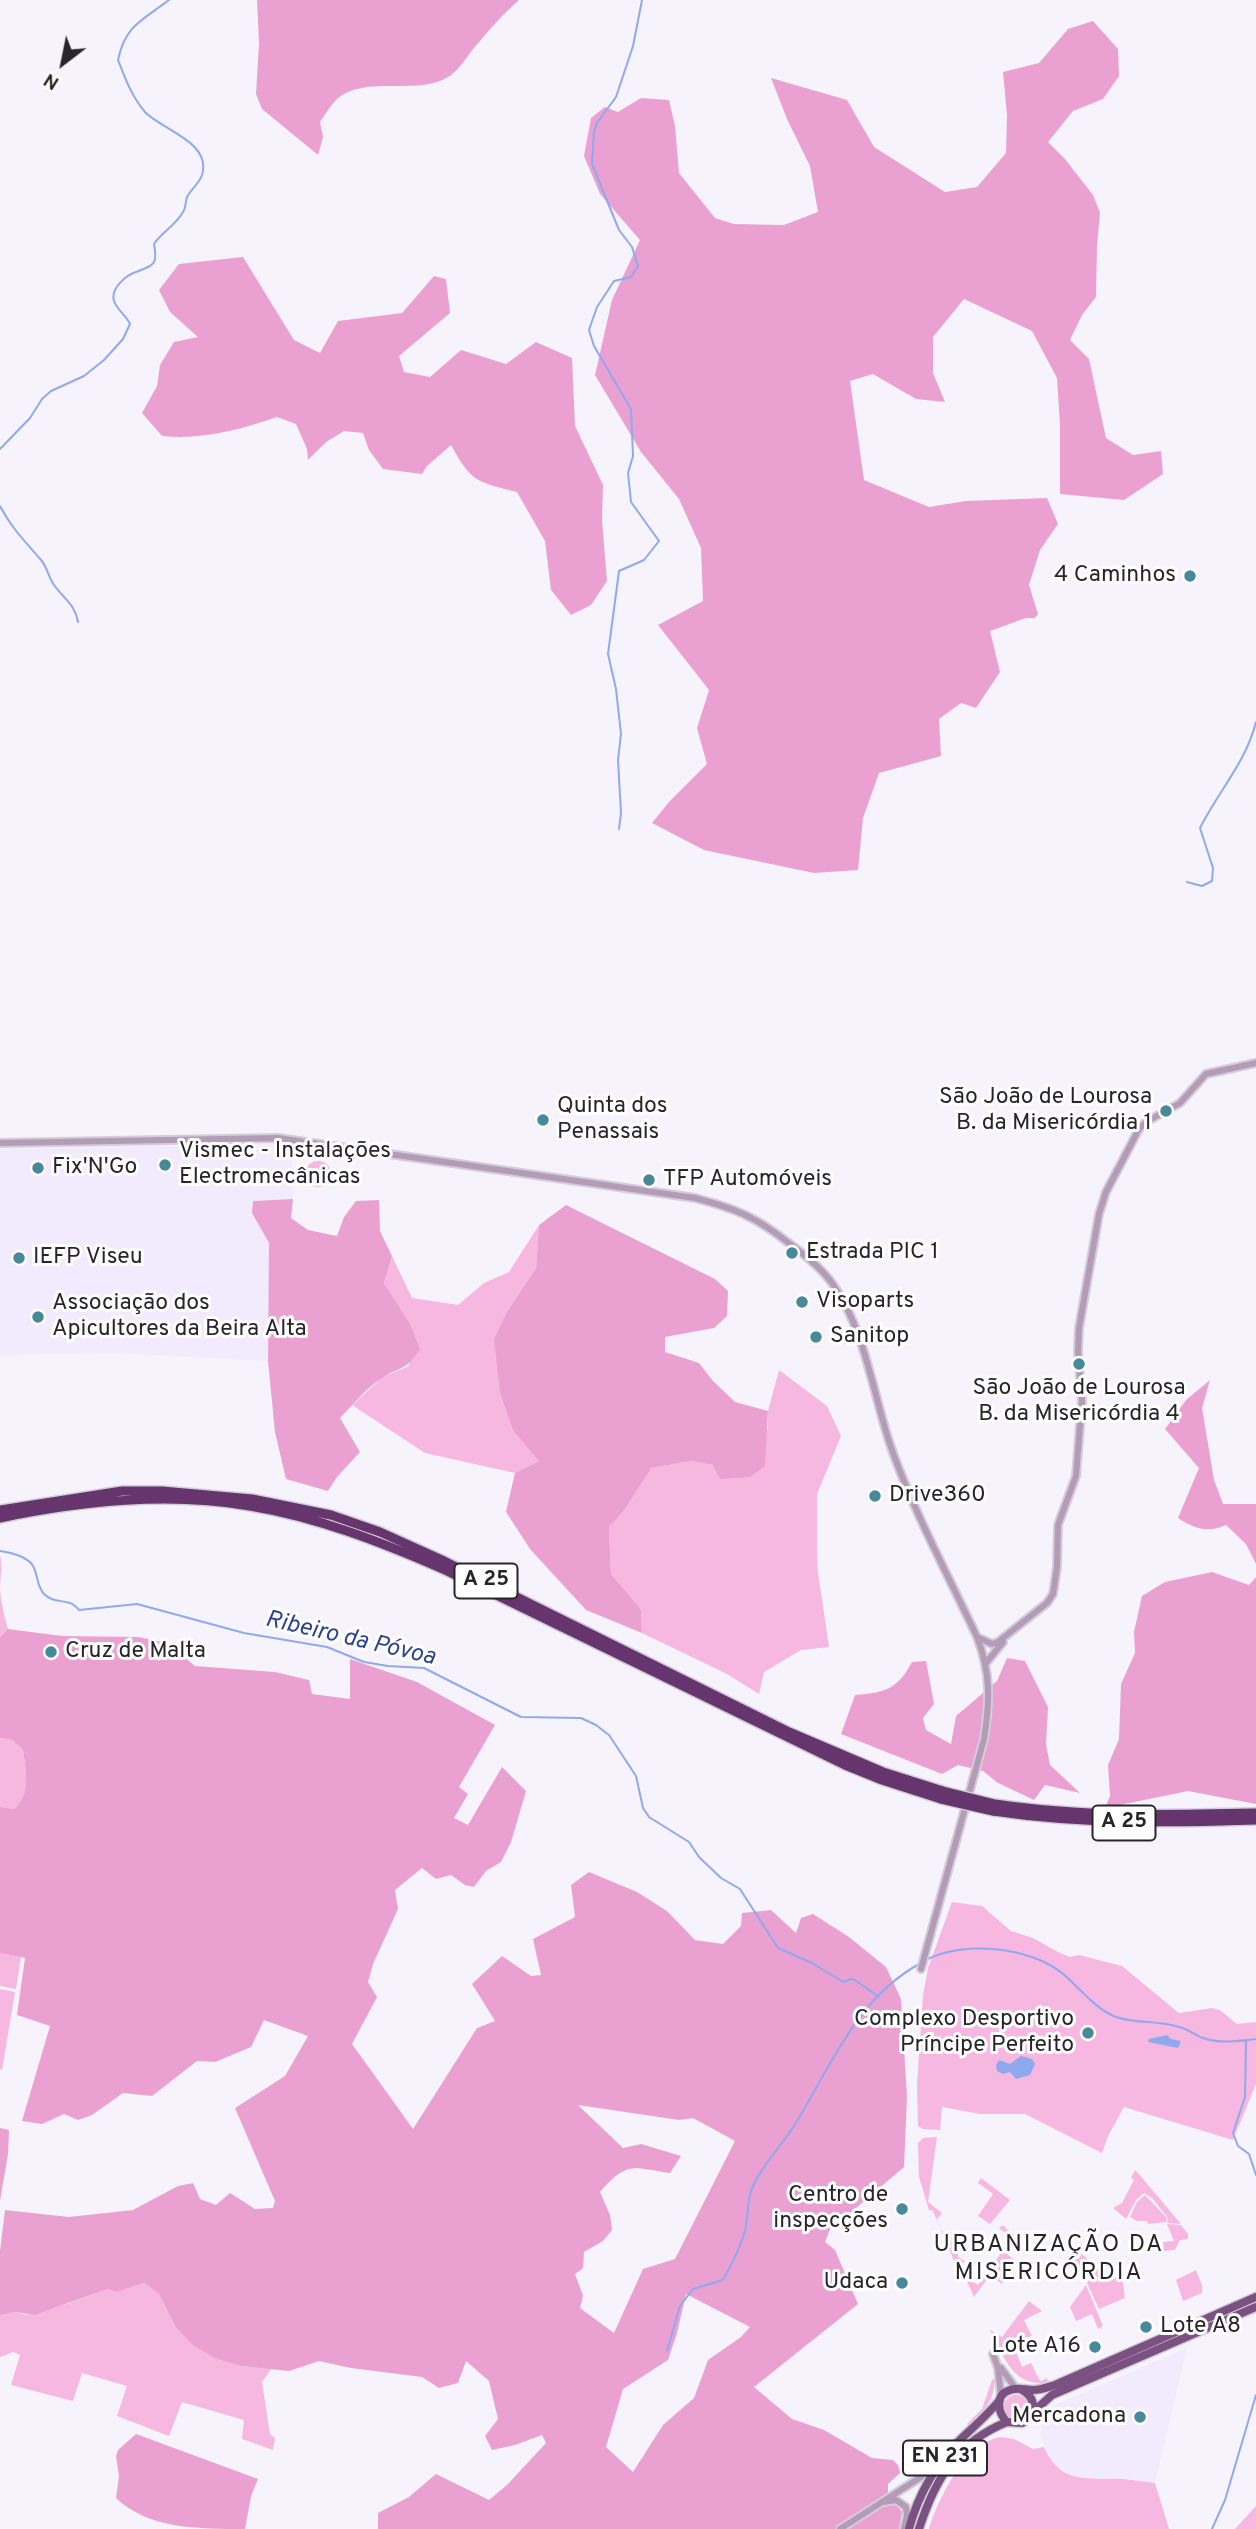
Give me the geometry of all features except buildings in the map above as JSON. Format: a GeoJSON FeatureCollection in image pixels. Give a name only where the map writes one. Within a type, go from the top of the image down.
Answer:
{"type":"FeatureCollection","features":[{"type":"Feature","properties":{"kind":"highway","name":"A 25"},"geometry":{"type":"LineString","coordinates":[[0,1510],[122,1491],[162,1491],[251,1499],[331,1515],[380,1532],[440,1559],[801,1737],[942,1795]]}},
{"type":"Feature","properties":{"kind":"highway","name":"A 25"},"geometry":{"type":"LineString","coordinates":[[0,1518],[77,1504],[161,1500],[212,1501],[252,1506],[376,1540],[443,1569],[845,1765],[891,1783],[994,1807],[1091,1822],[1148,1824],[1256,1821]]}},
{"type":"Feature","properties":{"kind":"highway","name":"A 25"},"geometry":{"type":"LineString","coordinates":[[994,1807],[1147,1816],[1256,1813]]}},
{"type":"Feature","properties":{"kind":"main road","name":"EN 231"},"geometry":{"type":"LineString","coordinates":[[907,2529],[925,2488],[947,2455],[1010,2390],[1040,2389],[1055,2385],[1256,2297]]}},
{"type":"Feature","properties":{"kind":"main road","name":"EN 231"},"geometry":{"type":"LineString","coordinates":[[919,2529],[932,2495],[948,2467],[973,2439],[986,2430],[1007,2422],[1022,2423],[1052,2395],[1256,2307]]}},
{"type":"Feature","properties":{"kind":"main road"},"geometry":{"type":"LineString","coordinates":[[1018,2389],[1030,2395],[1033,2412]]}},
{"type":"Feature","properties":{"kind":"main road","name":"EN 231"},"geometry":{"type":"LineString","coordinates":[[1000,2399],[999,2412],[1007,2422]]}},
{"type":"Feature","properties":{"kind":"street"},"geometry":{"type":"LineString","coordinates":[[982,1653],[1047,1603],[1055,1585],[1058,1525],[1076,1476],[1082,1400],[1079,1328],[1099,1214],[1106,1192],[1139,1129],[1146,1122],[1180,1103],[1206,1074],[1256,1063]]}},
{"type":"Feature","properties":{"kind":"street"},"geometry":{"type":"LineString","coordinates":[[0,1143],[278,1138],[695,1198],[730,1207],[750,1216],[816,1265],[842,1298],[858,1336],[893,1453],[977,1637],[986,1665],[990,1704],[984,1739],[921,1969]]}},
{"type":"Feature","properties":{"kind":"street"},"geometry":{"type":"LineString","coordinates":[[986,1665],[996,1649],[1018,1626]]}},
{"type":"Feature","properties":{"kind":"street"},"geometry":{"type":"LineString","coordinates":[[977,1637],[992,1644],[998,1642]]}},
{"type":"Feature","properties":{"kind":"street"},"geometry":{"type":"LineString","coordinates":[[1000,2399],[998,2368],[993,2354],[1004,2374],[1018,2389]]}},
{"type":"Feature","properties":{"kind":"street"},"geometry":{"type":"LineString","coordinates":[[840,2529],[921,2477],[951,2444],[965,2436]]}},
{"type":"Feature","properties":{"kind":"street"},"geometry":{"type":"LineString","coordinates":[[881,2502],[896,2500],[902,2503],[907,2512],[907,2529]]}},
{"type":"Feature","properties":{"kind":"shaded area"},"geometry":{"type":"Polygon","coordinates":[[[257,0],[519,0],[490,29],[456,71],[446,78],[414,86],[358,89],[336,100],[320,122],[323,137],[318,155],[262,109],[256,94],[259,44],[257,0]]]}},
{"type":"Feature","properties":{"kind":"shaded area"},"geometry":{"type":"Polygon","coordinates":[[[1093,21],[1118,49],[1119,76],[1103,99],[1073,111],[1048,142],[1093,195],[1100,213],[1096,297],[1082,315],[1070,340],[1089,359],[1106,438],[1133,455],[1161,451],[1163,474],[1124,500],[1060,494],[1057,378],[1032,331],[964,299],[933,337],[933,373],[945,402],[916,399],[873,374],[850,381],[864,480],[929,507],[966,501],[1047,498],[1058,524],[1040,550],[1029,585],[1038,614],[1035,618],[1026,618],[990,631],[1000,672],[976,708],[961,703],[939,719],[941,756],[879,773],[863,818],[858,870],[814,873],[704,850],[652,823],[707,764],[697,728],[709,690],[658,625],[703,601],[701,548],[679,499],[641,452],[595,375],[612,300],[640,240],[600,194],[584,156],[591,118],[605,107],[618,112],[641,98],[669,100],[675,126],[679,173],[715,218],[734,224],[784,225],[818,212],[810,166],[771,78],[847,100],[874,147],[945,192],[977,187],[1006,153],[1007,115],[1003,72],[1039,63],[1068,29],[1093,21]]]}},
{"type":"Feature","properties":{"kind":"shaded area"},"geometry":{"type":"Polygon","coordinates":[[[243,257],[294,340],[320,353],[338,321],[402,313],[434,276],[446,279],[450,313],[399,356],[404,372],[430,377],[461,350],[506,364],[536,342],[572,358],[575,426],[603,485],[602,520],[607,581],[591,605],[571,615],[551,590],[545,541],[517,492],[476,479],[464,467],[451,445],[427,466],[422,474],[383,469],[369,450],[363,433],[344,431],[326,442],[308,460],[307,449],[296,424],[277,417],[220,433],[192,437],[162,436],[142,413],[157,386],[160,365],[174,342],[198,337],[170,312],[159,290],[179,264],[243,257]]]}},
{"type":"Feature","properties":{"kind":"shaded area"},"geometry":{"type":"Polygon","coordinates":[[[292,1144],[293,1199],[253,1201],[252,1213],[269,1243],[268,1361],[115,1353],[0,1355],[0,1149],[292,1144]]]}},
{"type":"Feature","properties":{"kind":"shaded area"},"geometry":{"type":"Polygon","coordinates":[[[318,1161],[328,1164],[331,1174],[328,1184],[318,1187],[308,1184],[305,1174],[308,1164],[318,1161]]]}},
{"type":"Feature","properties":{"kind":"shaded area"},"geometry":{"type":"Polygon","coordinates":[[[293,1199],[291,1218],[308,1230],[337,1236],[344,1217],[356,1201],[379,1200],[380,1231],[392,1256],[384,1283],[409,1322],[420,1349],[406,1365],[370,1387],[340,1418],[360,1452],[328,1491],[286,1479],[275,1432],[268,1361],[269,1243],[252,1213],[253,1201],[293,1199]]]}},
{"type":"Feature","properties":{"kind":"shaded area"},"geometry":{"type":"Polygon","coordinates":[[[566,1205],[715,1279],[728,1291],[727,1316],[714,1328],[665,1337],[665,1352],[699,1363],[735,1402],[768,1411],[765,1466],[750,1477],[720,1479],[713,1465],[691,1461],[651,1468],[623,1512],[609,1527],[611,1574],[641,1609],[642,1633],[586,1610],[530,1549],[506,1512],[515,1473],[539,1461],[513,1430],[500,1392],[494,1339],[508,1310],[536,1268],[539,1225],[566,1205]]]}},
{"type":"Feature","properties":{"kind":"shaded area"},"geometry":{"type":"Polygon","coordinates":[[[539,1225],[536,1268],[508,1310],[539,1461],[515,1473],[425,1453],[352,1405],[383,1377],[409,1366],[409,1322],[384,1283],[392,1256],[412,1298],[458,1305],[484,1283],[509,1272],[539,1225]]]}},
{"type":"Feature","properties":{"kind":"shaded area"},"geometry":{"type":"Polygon","coordinates":[[[779,1370],[827,1406],[841,1436],[817,1494],[817,1566],[829,1647],[801,1650],[764,1672],[759,1694],[727,1674],[642,1633],[641,1609],[611,1574],[609,1527],[623,1512],[650,1468],[691,1461],[713,1465],[768,1429],[768,1411],[779,1370]]]}},
{"type":"Feature","properties":{"kind":"shaded area"},"geometry":{"type":"Polygon","coordinates":[[[1210,1380],[1202,1408],[1214,1480],[1223,1504],[1256,1504],[1256,1564],[1246,1544],[1226,1525],[1202,1529],[1178,1518],[1199,1468],[1165,1429],[1186,1400],[1210,1380]]]}},
{"type":"Feature","properties":{"kind":"shaded area"},"geometry":{"type":"Polygon","coordinates":[[[1212,1572],[1249,1585],[1256,1577],[1256,1804],[1188,1791],[1105,1808],[1110,1796],[1108,1765],[1119,1739],[1121,1684],[1135,1653],[1134,1632],[1142,1596],[1165,1582],[1212,1572]]]}},
{"type":"Feature","properties":{"kind":"shaded area"},"geometry":{"type":"Polygon","coordinates":[[[0,1590],[8,1629],[0,1637],[0,1590]]]}},
{"type":"Feature","properties":{"kind":"shaded area"},"geometry":{"type":"Polygon","coordinates":[[[8,1629],[62,1636],[138,1637],[167,1643],[195,1666],[275,1672],[309,1680],[312,1694],[350,1699],[350,1659],[417,1682],[495,1725],[459,1787],[468,1794],[454,1818],[468,1825],[502,1767],[526,1791],[511,1842],[501,1862],[486,1871],[474,1887],[465,1885],[451,1875],[436,1879],[422,1868],[395,1890],[398,1909],[373,1964],[368,1982],[377,1997],[352,2044],[413,2129],[477,2028],[495,2021],[472,1984],[502,1956],[531,1976],[541,1975],[533,1939],[575,1917],[571,1885],[589,1872],[637,1892],[667,1911],[695,1940],[723,1944],[741,1926],[742,1913],[771,1910],[796,1933],[801,1918],[813,1914],[849,1937],[886,1967],[901,1999],[907,2097],[904,2167],[849,2214],[834,2219],[825,2242],[835,2250],[858,2304],[754,2387],[792,2419],[824,2430],[872,2458],[893,2460],[900,2473],[888,2484],[888,2492],[902,2512],[899,2529],[378,2529],[378,2513],[409,2497],[436,2474],[489,2500],[507,2485],[546,2443],[542,2435],[492,2450],[485,2436],[498,2419],[489,2381],[466,2361],[458,2383],[439,2388],[422,2377],[319,2361],[289,2371],[241,2366],[215,2358],[193,2345],[175,2326],[159,2294],[144,2283],[117,2292],[108,2289],[34,2315],[16,2312],[0,2315],[0,2251],[5,2210],[69,2217],[133,2210],[178,2186],[193,2183],[200,2199],[216,2205],[230,2193],[255,2209],[273,2208],[275,2201],[235,2108],[285,2076],[308,2036],[264,2020],[251,2047],[215,2062],[197,2061],[152,2096],[123,2093],[92,2115],[78,2120],[64,2114],[42,2124],[22,2121],[50,2026],[17,2015],[25,1958],[0,1953],[0,1807],[14,1809],[23,1797],[26,1782],[23,1750],[12,1740],[0,1738],[0,1637],[8,1629]],[[578,2105],[623,2148],[641,2144],[681,2156],[670,2173],[631,2169],[617,2175],[600,2192],[610,2215],[612,2230],[603,2241],[584,2252],[583,2268],[575,2274],[583,2296],[580,2308],[614,2333],[643,2269],[675,2259],[735,2141],[693,2118],[679,2120],[578,2105]],[[686,2294],[668,2360],[623,2389],[606,2447],[633,2472],[663,2425],[694,2398],[708,2360],[741,2337],[750,2327],[686,2294]]]}},
{"type":"Feature","properties":{"kind":"shaded area"},"geometry":{"type":"Polygon","coordinates":[[[1007,1658],[1025,1661],[1048,1707],[1046,1744],[1050,1765],[1080,1793],[1045,1785],[1034,1800],[998,1783],[983,1771],[958,1765],[942,1774],[841,1734],[855,1695],[889,1688],[901,1678],[912,1662],[926,1661],[934,1704],[923,1718],[926,1730],[951,1744],[956,1716],[997,1681],[1007,1658]]]}},
{"type":"Feature","properties":{"kind":"shaded area"},"geometry":{"type":"Polygon","coordinates":[[[0,1738],[12,1740],[23,1750],[25,1789],[23,1797],[14,1809],[0,1807],[0,1738]]]}},
{"type":"Feature","properties":{"kind":"shaded area","name":"Complexo Desportivo Príncipe Perfeito"},"geometry":{"type":"Polygon","coordinates":[[[952,1902],[982,1906],[1011,1931],[1033,1938],[1070,1957],[1079,1955],[1122,1966],[1179,2013],[1212,2008],[1220,2010],[1237,2024],[1256,2022],[1256,2084],[1233,2140],[1124,2107],[1102,2153],[1025,2114],[980,2114],[942,2107],[940,2130],[918,2126],[917,2084],[923,1996],[928,1968],[952,1902]]]}},
{"type":"Feature","properties":{"kind":"shaded area"},"geometry":{"type":"Polygon","coordinates":[[[0,1953],[21,1957],[16,1989],[0,1986],[0,1953]]]}},
{"type":"Feature","properties":{"kind":"shaded area"},"geometry":{"type":"Polygon","coordinates":[[[0,1989],[15,1992],[2,2070],[0,2069],[0,1989]]]}},
{"type":"Feature","properties":{"kind":"shaded area"},"geometry":{"type":"Polygon","coordinates":[[[0,2128],[9,2130],[0,2201],[0,2128]]]}},
{"type":"Feature","properties":{"kind":"shaded area"},"geometry":{"type":"Polygon","coordinates":[[[937,2137],[928,2202],[942,2213],[937,2219],[941,2229],[933,2211],[929,2210],[919,2177],[918,2143],[923,2138],[937,2137]]]}},
{"type":"Feature","properties":{"kind":"shaded area"},"geometry":{"type":"Polygon","coordinates":[[[1135,2170],[1181,2224],[1167,2223],[1168,2218],[1152,2198],[1144,2193],[1136,2200],[1126,2219],[1113,2208],[1122,2203],[1134,2180],[1131,2178],[1135,2170]]]}},
{"type":"Feature","properties":{"kind":"shaded area"},"geometry":{"type":"Polygon","coordinates":[[[981,2178],[1010,2200],[990,2224],[978,2216],[993,2194],[978,2183],[981,2178]]]}},
{"type":"Feature","properties":{"kind":"shaded area"},"geometry":{"type":"Polygon","coordinates":[[[1145,2195],[1167,2218],[1166,2222],[1148,2224],[1147,2221],[1137,2221],[1130,2217],[1137,2202],[1145,2195]]]}},
{"type":"Feature","properties":{"kind":"shaded area"},"geometry":{"type":"Polygon","coordinates":[[[1167,2224],[1181,2225],[1188,2234],[1188,2239],[1180,2240],[1175,2250],[1164,2251],[1163,2242],[1174,2241],[1167,2224]]]}},
{"type":"Feature","properties":{"kind":"shaded area"},"geometry":{"type":"Polygon","coordinates":[[[1005,2226],[1018,2238],[1007,2254],[1017,2262],[1002,2284],[990,2275],[974,2297],[965,2277],[978,2285],[1012,2238],[999,2228],[1005,2226]]]}},
{"type":"Feature","properties":{"kind":"shaded area"},"geometry":{"type":"Polygon","coordinates":[[[941,2230],[956,2241],[952,2248],[958,2253],[958,2257],[965,2261],[961,2265],[955,2263],[941,2230]]]}},
{"type":"Feature","properties":{"kind":"shaded area"},"geometry":{"type":"Polygon","coordinates":[[[1079,2252],[1113,2279],[1122,2276],[1125,2298],[1099,2309],[1087,2283],[1090,2279],[1070,2264],[1079,2252]]]}},
{"type":"Feature","properties":{"kind":"shaded area"},"geometry":{"type":"Polygon","coordinates":[[[1196,2270],[1202,2293],[1183,2301],[1176,2280],[1196,2270]]]}},
{"type":"Feature","properties":{"kind":"shaded area"},"geometry":{"type":"Polygon","coordinates":[[[144,2283],[159,2294],[175,2326],[241,2366],[271,2369],[262,2382],[270,2434],[275,2438],[273,2450],[242,2439],[244,2420],[182,2402],[169,2436],[117,2416],[127,2386],[82,2373],[73,2401],[11,2385],[20,2355],[13,2352],[0,2357],[0,2315],[16,2312],[27,2315],[108,2289],[117,2292],[144,2283]]]}},
{"type":"Feature","properties":{"kind":"shaded area"},"geometry":{"type":"Polygon","coordinates":[[[1086,2285],[1103,2326],[1098,2329],[1092,2314],[1076,2321],[1070,2307],[1086,2285]]]}},
{"type":"Feature","properties":{"kind":"shaded area"},"geometry":{"type":"Polygon","coordinates":[[[1029,2301],[1042,2311],[1024,2320],[1032,2336],[1012,2342],[1022,2367],[1031,2363],[1040,2381],[1047,2378],[1048,2382],[1036,2383],[1018,2375],[1005,2360],[990,2330],[1002,2337],[1029,2301]]]}},
{"type":"Feature","properties":{"kind":"shaded area"},"geometry":{"type":"Polygon","coordinates":[[[1187,2348],[1155,2483],[1076,2478],[1055,2466],[1047,2454],[1041,2436],[1041,2417],[1045,2415],[1046,2409],[1187,2348]]]}},
{"type":"Feature","properties":{"kind":"shaded area"},"geometry":{"type":"Polygon","coordinates":[[[995,2379],[990,2400],[970,2427],[967,2424],[982,2409],[992,2380],[995,2379]]]}},
{"type":"Feature","properties":{"kind":"shaded area"},"geometry":{"type":"Polygon","coordinates":[[[1016,2395],[1027,2402],[1028,2407],[1021,2418],[1016,2419],[1005,2412],[1004,2407],[1011,2396],[1016,2395]]]}},
{"type":"Feature","properties":{"kind":"shaded area"},"geometry":{"type":"Polygon","coordinates":[[[136,2434],[258,2479],[251,2496],[245,2529],[175,2525],[143,2516],[116,2498],[119,2476],[116,2456],[118,2450],[136,2434]]]}},
{"type":"Feature","properties":{"kind":"shaded area"},"geometry":{"type":"Polygon","coordinates":[[[1001,2437],[1014,2439],[1033,2449],[1044,2447],[1059,2468],[1077,2477],[1155,2483],[1169,2529],[929,2529],[939,2503],[965,2460],[988,2441],[1001,2437]]]}},
{"type":"Feature","properties":{"kind":"shaded area"},"geometry":{"type":"Polygon","coordinates":[[[1256,2506],[1256,2529],[1235,2529],[1256,2506]]]}},
{"type":"Feature","properties":{"kind":"water"},"geometry":{"type":"Polygon","coordinates":[[[1167,2035],[1171,2039],[1181,2041],[1178,2048],[1148,2042],[1149,2039],[1167,2035]]]}},
{"type":"Feature","properties":{"kind":"water"},"geometry":{"type":"Polygon","coordinates":[[[1021,2056],[1032,2059],[1035,2064],[1030,2075],[1016,2079],[1010,2072],[1003,2074],[997,2071],[999,2060],[1010,2064],[1021,2056]]]}},
{"type":"Feature","properties":{"kind":"waterway"},"geometry":{"type":"LineString","coordinates":[[0,449],[30,418],[42,399],[51,391],[84,376],[104,360],[123,339],[130,324],[115,304],[114,292],[128,276],[153,263],[154,244],[180,217],[187,197],[202,175],[200,154],[184,138],[145,112],[133,94],[118,60],[130,31],[169,0]]}},
{"type":"Feature","properties":{"kind":"waterway"},"geometry":{"type":"LineString","coordinates":[[619,829],[621,813],[618,760],[621,734],[616,689],[608,654],[619,571],[644,560],[659,541],[631,502],[628,473],[633,456],[631,409],[594,346],[589,330],[597,307],[614,281],[631,277],[638,266],[632,247],[619,230],[592,164],[594,132],[597,123],[616,97],[633,46],[642,0]]}},
{"type":"Feature","properties":{"kind":"waterway"},"geometry":{"type":"LineString","coordinates":[[0,506],[43,563],[54,585],[72,606],[78,622]]}},
{"type":"Feature","properties":{"kind":"waterway"},"geometry":{"type":"LineString","coordinates":[[1187,882],[1202,886],[1212,881],[1213,868],[1200,828],[1239,764],[1256,722]]}},
{"type":"Feature","properties":{"kind":"waterway","name":"Ribeiro da Póvoa"},"geometry":{"type":"LineString","coordinates":[[0,1551],[24,1558],[32,1564],[39,1585],[47,1597],[71,1603],[79,1610],[137,1604],[244,1633],[327,1647],[364,1662],[424,1668],[521,1717],[581,1718],[596,1725],[609,1735],[636,1776],[643,1808],[649,1817],[689,1842],[699,1857],[721,1878],[740,1889],[778,1948],[812,1963],[843,1982],[855,1980],[879,1997]]}},
{"type":"Feature","properties":{"kind":"waterway"},"geometry":{"type":"LineString","coordinates":[[926,1960],[941,1954],[977,1948],[1015,1952],[1048,1964],[1062,1973],[1101,2009],[1116,2017],[1131,2021],[1164,2023],[1216,2041],[1256,2039]]}},
{"type":"Feature","properties":{"kind":"waterway"},"geometry":{"type":"LineString","coordinates":[[667,2351],[680,2306],[693,2289],[723,2280],[743,2238],[754,2185],[794,2126],[847,2036],[879,1995],[899,1977],[921,1963]]}},
{"type":"Feature","properties":{"kind":"waterway"},"geometry":{"type":"LineString","coordinates":[[1246,2042],[1245,2097],[1233,2133],[1238,2146],[1249,2154],[1256,2175]]}},
{"type":"Feature","properties":{"kind":"waterway"},"geometry":{"type":"LineString","coordinates":[[1212,2529],[1225,2500],[1256,2395]]}},
{"type":"Feature","properties":{"kind":"place","name":"4 Caminhos"},"geometry":{"type":"Point","coordinates":[1190,576]}},
{"type":"Feature","properties":{"kind":"place","name":"São João de Lourosa B. da Misericórdia 1"},"geometry":{"type":"Point","coordinates":[1166,1111]}},
{"type":"Feature","properties":{"kind":"place","name":"Quinta dos Penassais"},"geometry":{"type":"Point","coordinates":[543,1120]}},
{"type":"Feature","properties":{"kind":"place","name":"Vismec - Instalações Electromecânicas"},"geometry":{"type":"Point","coordinates":[165,1165]}},
{"type":"Feature","properties":{"kind":"place","name":"Fix'N'Go"},"geometry":{"type":"Point","coordinates":[38,1168]}},
{"type":"Feature","properties":{"kind":"place","name":"TFP Automóveis"},"geometry":{"type":"Point","coordinates":[649,1180]}},
{"type":"Feature","properties":{"kind":"place","name":"Estrada PIC 1"},"geometry":{"type":"Point","coordinates":[792,1253]}},
{"type":"Feature","properties":{"kind":"place","name":"IEFP Viseu"},"geometry":{"type":"Point","coordinates":[19,1258]}},
{"type":"Feature","properties":{"kind":"place","name":"Visoparts"},"geometry":{"type":"Point","coordinates":[802,1302]}},
{"type":"Feature","properties":{"kind":"place","name":"Associação dos Apicultores da Beira Alta"},"geometry":{"type":"Point","coordinates":[38,1317]}},
{"type":"Feature","properties":{"kind":"place","name":"Sanitop"},"geometry":{"type":"Point","coordinates":[816,1337]}},
{"type":"Feature","properties":{"kind":"place","name":"São João de Lourosa B. da Misericórdia 4"},"geometry":{"type":"Point","coordinates":[1079,1364]}},
{"type":"Feature","properties":{"kind":"place","name":"Drive360"},"geometry":{"type":"Point","coordinates":[875,1496]}},
{"type":"Feature","properties":{"kind":"place","name":"Cruz de Malta"},"geometry":{"type":"Point","coordinates":[51,1652]}},
{"type":"Feature","properties":{"kind":"place","name":"Complexo Desportivo Príncipe Perfeito"},"geometry":{"type":"Point","coordinates":[1088,2033]}},
{"type":"Feature","properties":{"kind":"place","name":"Centro de inspecções"},"geometry":{"type":"Point","coordinates":[902,2209]}},
{"type":"Feature","properties":{"kind":"place","name":"Udaca"},"geometry":{"type":"Point","coordinates":[902,2283]}},
{"type":"Feature","properties":{"kind":"place","name":"Lote A8"},"geometry":{"type":"Point","coordinates":[1146,2327]}},
{"type":"Feature","properties":{"kind":"place","name":"Lote A16"},"geometry":{"type":"Point","coordinates":[1095,2347]}},
{"type":"Feature","properties":{"kind":"place","name":"Mercadona"},"geometry":{"type":"Point","coordinates":[1140,2417]}},
{"type":"Feature","properties":{"kind":"district","name":"URBANIZAÇÃO DA MISERICÓRDIA"},"geometry":{"type":"Point","coordinates":[1049,2260]}}]}
